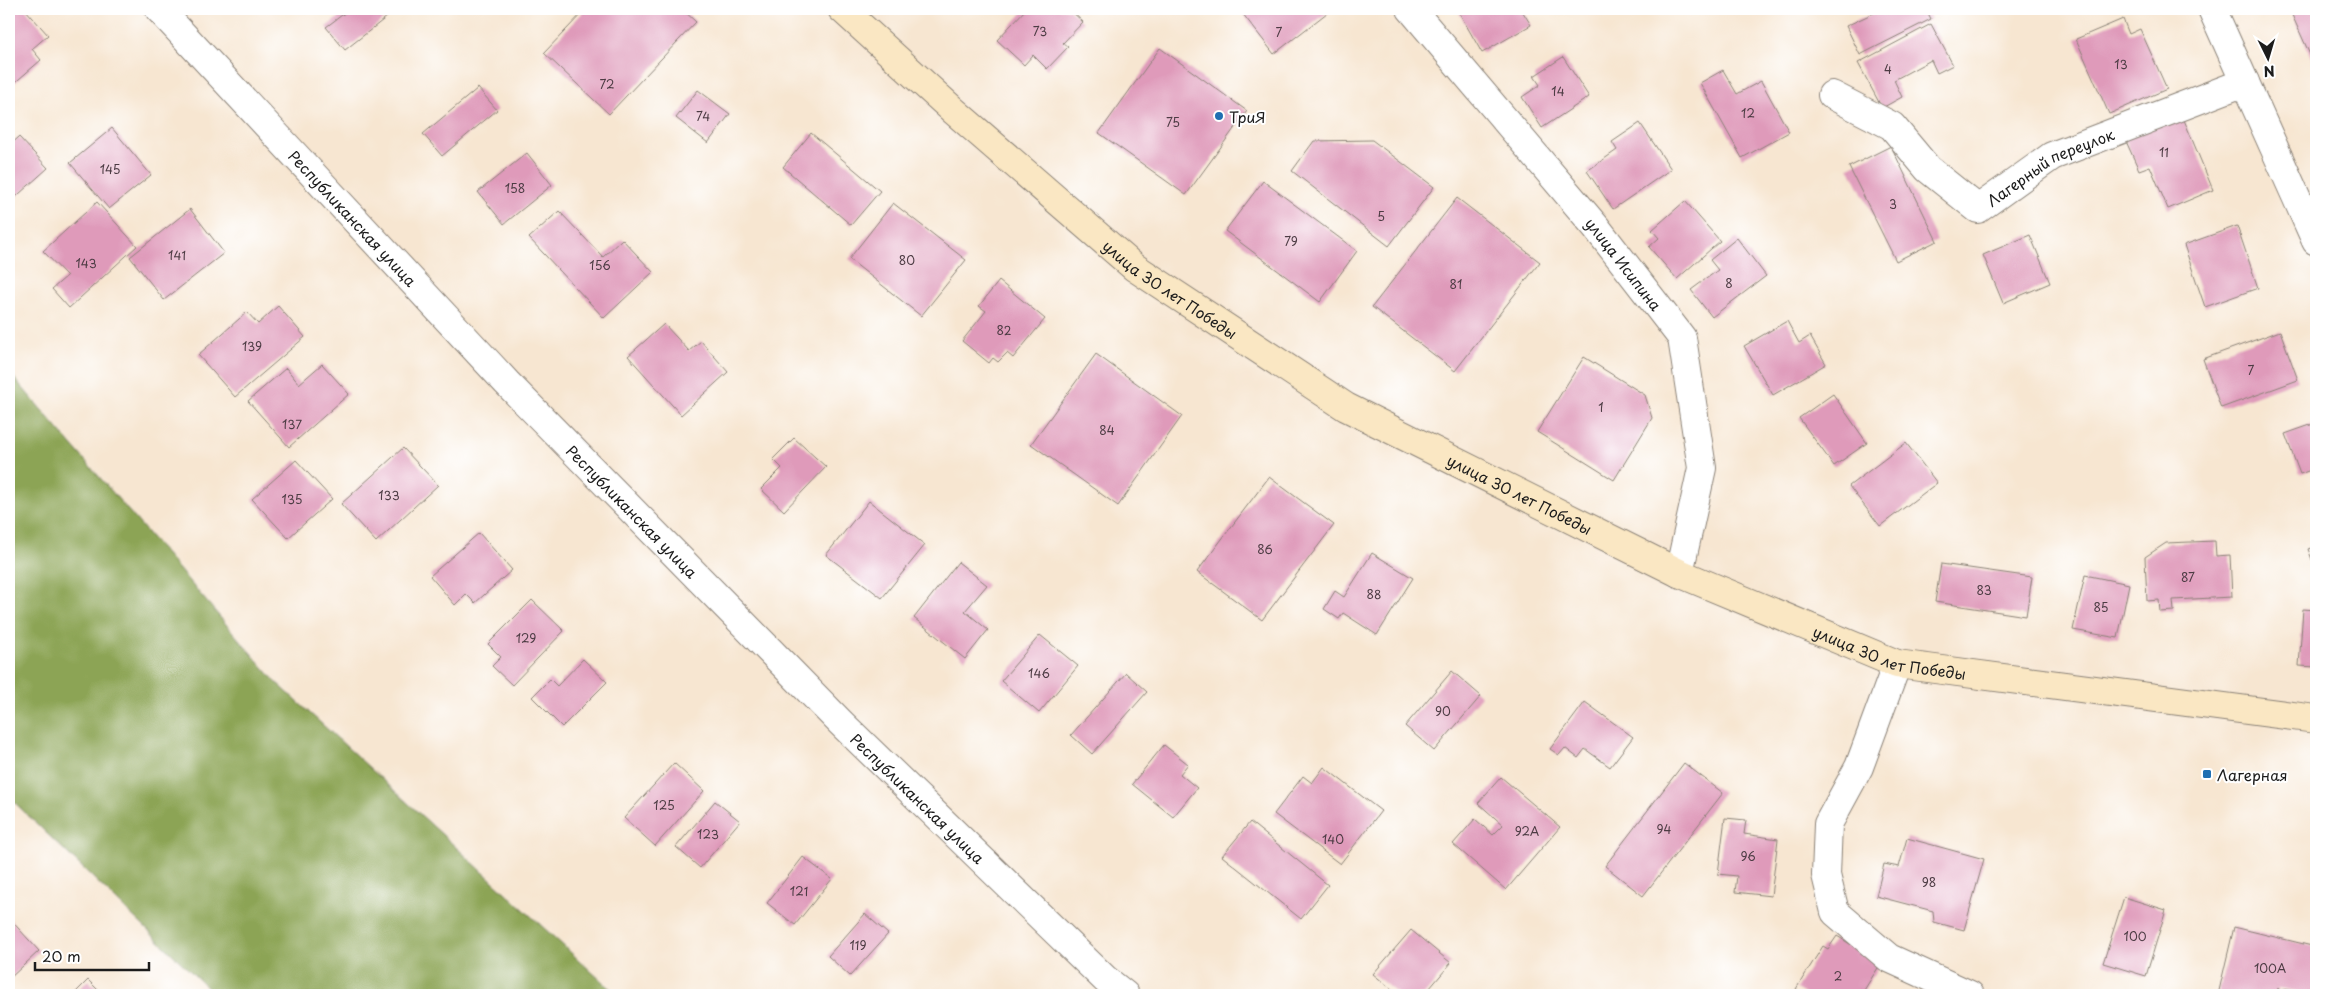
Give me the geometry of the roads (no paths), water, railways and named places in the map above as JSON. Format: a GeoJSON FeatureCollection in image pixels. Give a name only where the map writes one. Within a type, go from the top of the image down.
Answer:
{"type":"FeatureCollection","features":[{"type":"Feature","properties":{"kind":"main road","name":"улица 30 лет Победы"},"geometry":{"type":"LineString","coordinates":[[842,9],[954,111],[1134,267],[1346,407],[1679,572],[1897,664],[2316,719]]}},
{"type":"Feature","properties":{"kind":"street","name":"Республиканская улица"},"geometry":{"type":"LineString","coordinates":[[159,9],[507,383],[841,723],[1124,995]]}},
{"type":"Feature","properties":{"kind":"street","name":"улица Исипина"},"geometry":{"type":"LineString","coordinates":[[1411,9],[1596,227],[1682,338],[1702,468],[1679,572]]}},
{"type":"Feature","properties":{"kind":"street"},"geometry":{"type":"LineString","coordinates":[[2212,9],[2316,240]]}},
{"type":"Feature","properties":{"kind":"street","name":"Лагерный переулок"},"geometry":{"type":"LineString","coordinates":[[1832,95],[1892,126],[1928,169],[1978,209],[2052,156],[2245,82]]}},
{"type":"Feature","properties":{"kind":"street"},"geometry":{"type":"LineString","coordinates":[[1897,664],[1859,767],[1828,824],[1826,875],[1835,912],[1889,958],[1970,995]]}},
{"type":"Feature","properties":{"kind":"place","name":"ТриЯ"},"geometry":{"type":"Point","coordinates":[1219,116]}},
{"type":"Feature","properties":{"kind":"place","name":"Лагерная"},"geometry":{"type":"Point","coordinates":[2207,774]}}]}
